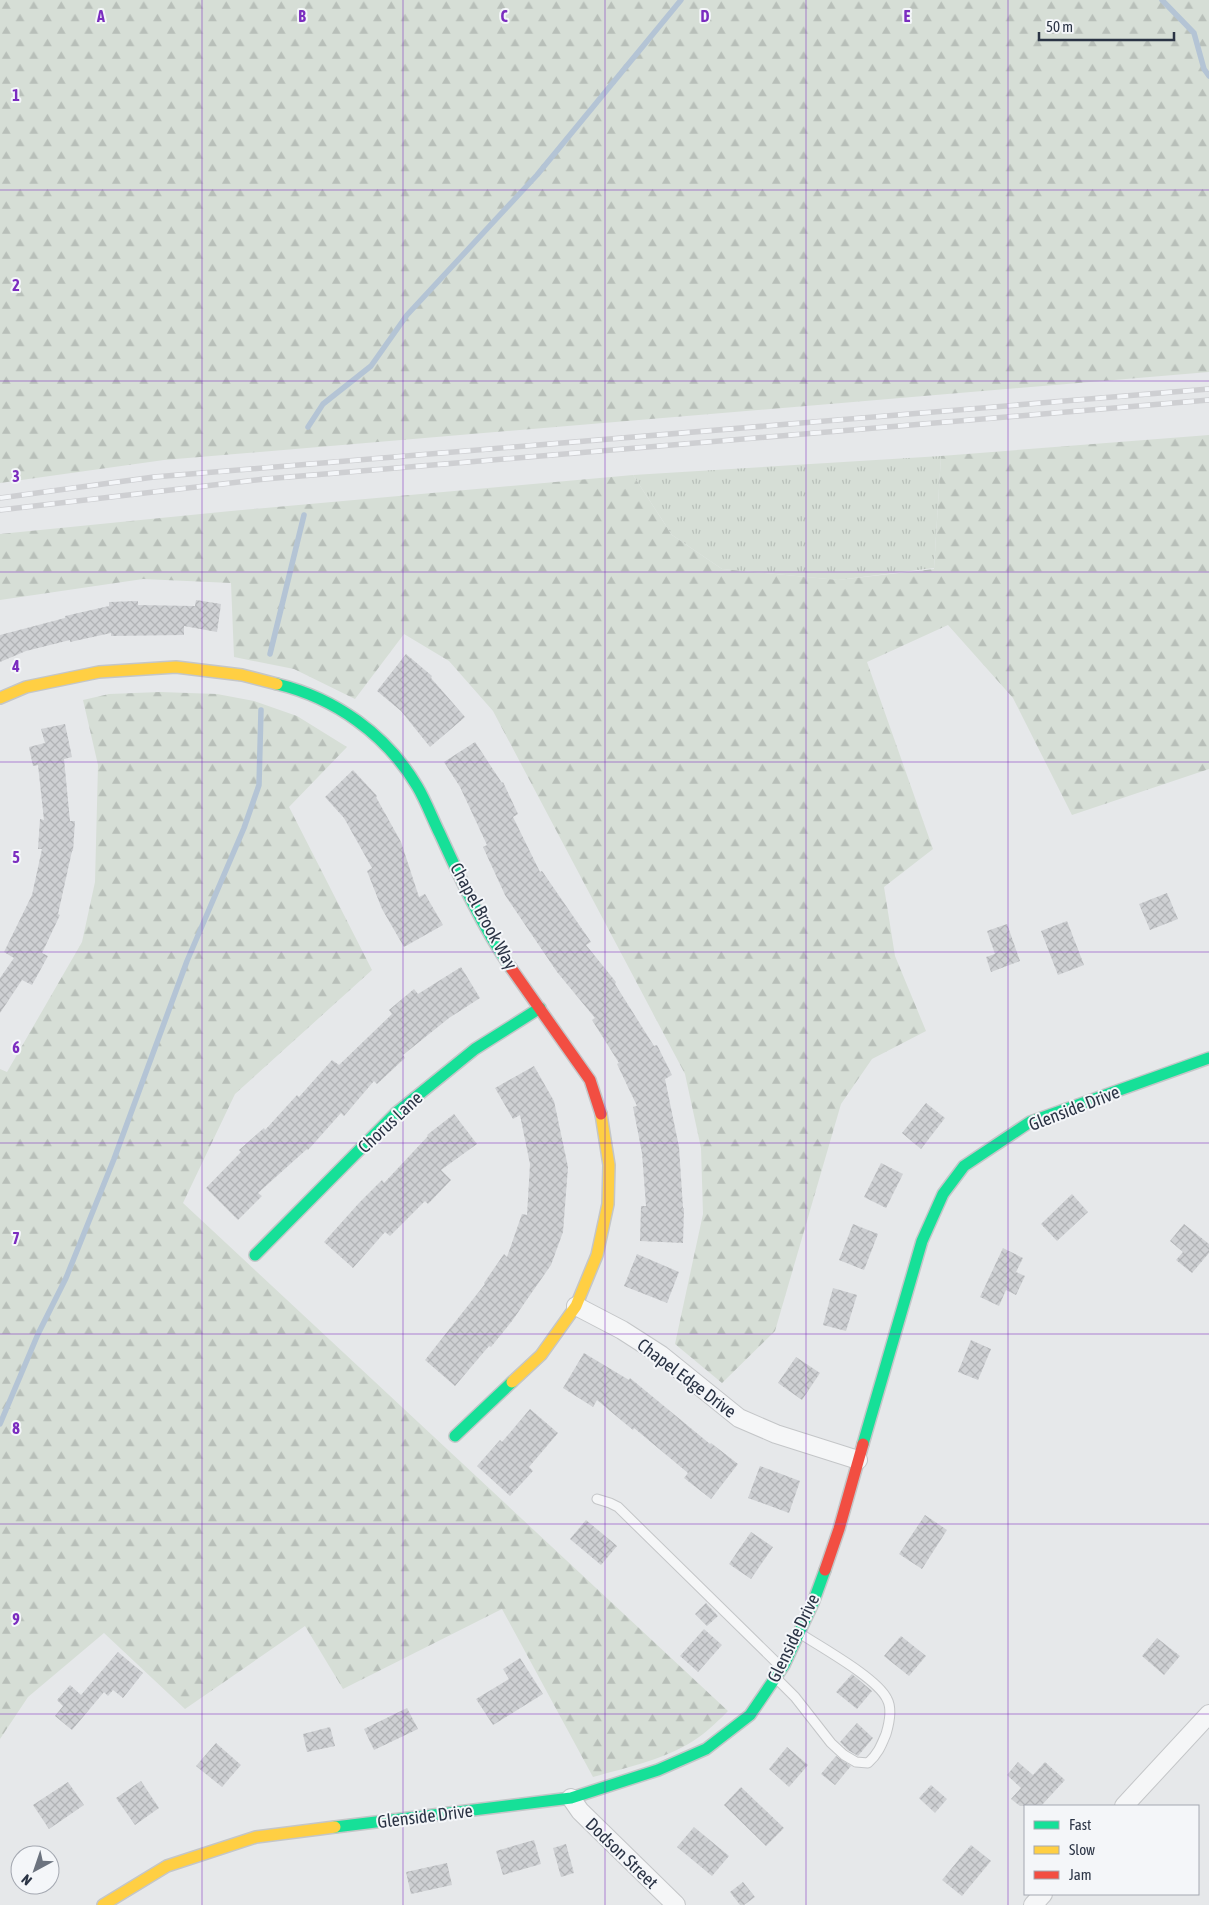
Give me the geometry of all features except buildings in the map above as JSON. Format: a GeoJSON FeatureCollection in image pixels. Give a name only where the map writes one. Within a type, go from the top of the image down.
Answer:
{"type":"FeatureCollection","features":[{"type":"Feature","properties":{"kind":"street","name":"Chapel Brook Way"},"geometry":{"type":"LineString","coordinates":[[0,698],[26,687],[99,672],[176,667],[242,675],[302,690],[333,704],[365,726],[395,754],[416,786],[473,904],[500,952],[590,1080],[603,1119],[608,1165],[608,1204],[599,1246],[576,1306],[542,1355],[455,1436]]}},
{"type":"Feature","properties":{"kind":"street","name":"Chorus Lane"},"geometry":{"type":"LineString","coordinates":[[256,1255],[396,1113],[475,1049],[540,1008]]}},
{"type":"Feature","properties":{"kind":"street","name":"Glenside Drive"},"geometry":{"type":"LineString","coordinates":[[103,1905],[166,1866],[256,1837],[571,1798],[658,1770],[706,1749],[750,1715],[778,1673],[813,1603],[838,1529],[922,1241],[943,1194],[964,1166],[1030,1122],[1209,1058]]}},
{"type":"Feature","properties":{"kind":"street","name":"Chapel Edge Drive"},"geometry":{"type":"LineString","coordinates":[[576,1306],[622,1330],[661,1355],[739,1418],[776,1434],[858,1460]]}},
{"type":"Feature","properties":{"kind":"street"},"geometry":{"type":"LineString","coordinates":[[1125,1805],[1209,1714]]}},
{"type":"Feature","properties":{"kind":"street","name":"Dodson Street"},"geometry":{"type":"LineString","coordinates":[[571,1798],[580,1811],[676,1905]]}},
{"type":"Feature","properties":{"kind":"street"},"geometry":{"type":"LineString","coordinates":[[1033,1905],[1042,1895]]}},
{"type":"Feature","properties":{"kind":"lane"},"geometry":{"type":"LineString","coordinates":[[597,1499],[618,1507],[778,1673],[795,1698],[831,1743],[844,1755],[856,1762],[868,1763],[878,1755],[887,1730],[889,1706],[887,1698],[862,1673],[799,1632]]}},
{"type":"Feature","properties":{"kind":"green space"},"geometry":{"type":"Polygon","coordinates":[[[0,0],[1209,0],[1209,372],[164,460],[0,483],[0,0]]]}},
{"type":"Feature","properties":{"kind":"green space"},"geometry":{"type":"Polygon","coordinates":[[[1209,435],[1209,769],[1072,815],[1013,698],[948,625],[867,662],[933,849],[884,887],[895,956],[926,1031],[872,1059],[841,1104],[775,1331],[722,1383],[675,1344],[703,1214],[701,1148],[685,1074],[493,711],[449,661],[404,634],[355,699],[294,669],[234,657],[231,583],[143,579],[0,600],[0,534],[633,475],[672,535],[722,569],[838,580],[934,569],[941,456],[1209,435]]]}},
{"type":"Feature","properties":{"kind":"green space"},"geometry":{"type":"Polygon","coordinates":[[[941,456],[934,568],[838,580],[722,569],[672,535],[633,475],[941,456]]]}},
{"type":"Feature","properties":{"kind":"green space"},"geometry":{"type":"Polygon","coordinates":[[[160,692],[217,694],[254,701],[297,716],[347,747],[289,807],[372,970],[235,1094],[183,1203],[728,1711],[714,1725],[687,1745],[647,1762],[593,1777],[502,1609],[343,1689],[305,1626],[185,1709],[104,1633],[28,1697],[0,1739],[0,1069],[7,1072],[82,942],[95,882],[98,765],[83,700],[109,694],[160,692]]]}},
{"type":"Feature","properties":{"kind":"waterway"},"geometry":{"type":"LineString","coordinates":[[308,427],[323,404],[371,366],[407,315],[537,175],[681,0]]}},
{"type":"Feature","properties":{"kind":"waterway"},"geometry":{"type":"LineString","coordinates":[[1162,0],[1194,33],[1204,69],[1209,76]]}},
{"type":"Feature","properties":{"kind":"waterway"},"geometry":{"type":"LineString","coordinates":[[270,654],[304,515]]}},
{"type":"Feature","properties":{"kind":"waterway"},"geometry":{"type":"LineString","coordinates":[[0,1424],[38,1334],[66,1278],[114,1159],[187,961],[244,828],[259,785],[261,710]]}},
{"type":"Feature","properties":{"kind":"railway"},"geometry":{"type":"LineString","coordinates":[[0,498],[154,477],[1209,389]]}},
{"type":"Feature","properties":{"kind":"railway"},"geometry":{"type":"LineString","coordinates":[[0,510],[265,479],[1209,400]]}},
{"type":"Feature","properties":{"kind":"traffic: fast"},"geometry":{"type":"LineString","coordinates":[[277,684],[298,690],[339,709],[357,721],[390,750],[417,786],[481,919],[511,968]]}},
{"type":"Feature","properties":{"kind":"traffic: fast"},"geometry":{"type":"LineString","coordinates":[[255,1255],[396,1113],[475,1049],[540,1008]]}},
{"type":"Feature","properties":{"kind":"traffic: fast"},"geometry":{"type":"LineString","coordinates":[[863,1444],[922,1241],[943,1194],[964,1166],[1030,1122],[1209,1058]]}},
{"type":"Feature","properties":{"kind":"traffic: fast"},"geometry":{"type":"LineString","coordinates":[[455,1436],[512,1382]]}},
{"type":"Feature","properties":{"kind":"traffic: fast"},"geometry":{"type":"LineString","coordinates":[[335,1827],[571,1798],[658,1770],[706,1749],[750,1715],[784,1665],[813,1603],[825,1570]]}},
{"type":"Feature","properties":{"kind":"traffic: slow"},"geometry":{"type":"LineString","coordinates":[[0,698],[26,687],[99,672],[176,667],[242,675],[277,684]]}},
{"type":"Feature","properties":{"kind":"traffic: slow"},"geometry":{"type":"LineString","coordinates":[[512,1382],[541,1355],[576,1306],[597,1255],[608,1204],[609,1165],[601,1114]]}},
{"type":"Feature","properties":{"kind":"traffic: slow"},"geometry":{"type":"LineString","coordinates":[[103,1905],[167,1866],[256,1837],[335,1827]]}},
{"type":"Feature","properties":{"kind":"traffic: jam"},"geometry":{"type":"LineString","coordinates":[[511,968],[590,1080],[601,1114]]}},
{"type":"Feature","properties":{"kind":"traffic: jam"},"geometry":{"type":"LineString","coordinates":[[825,1570],[839,1529],[863,1444]]}}]}
